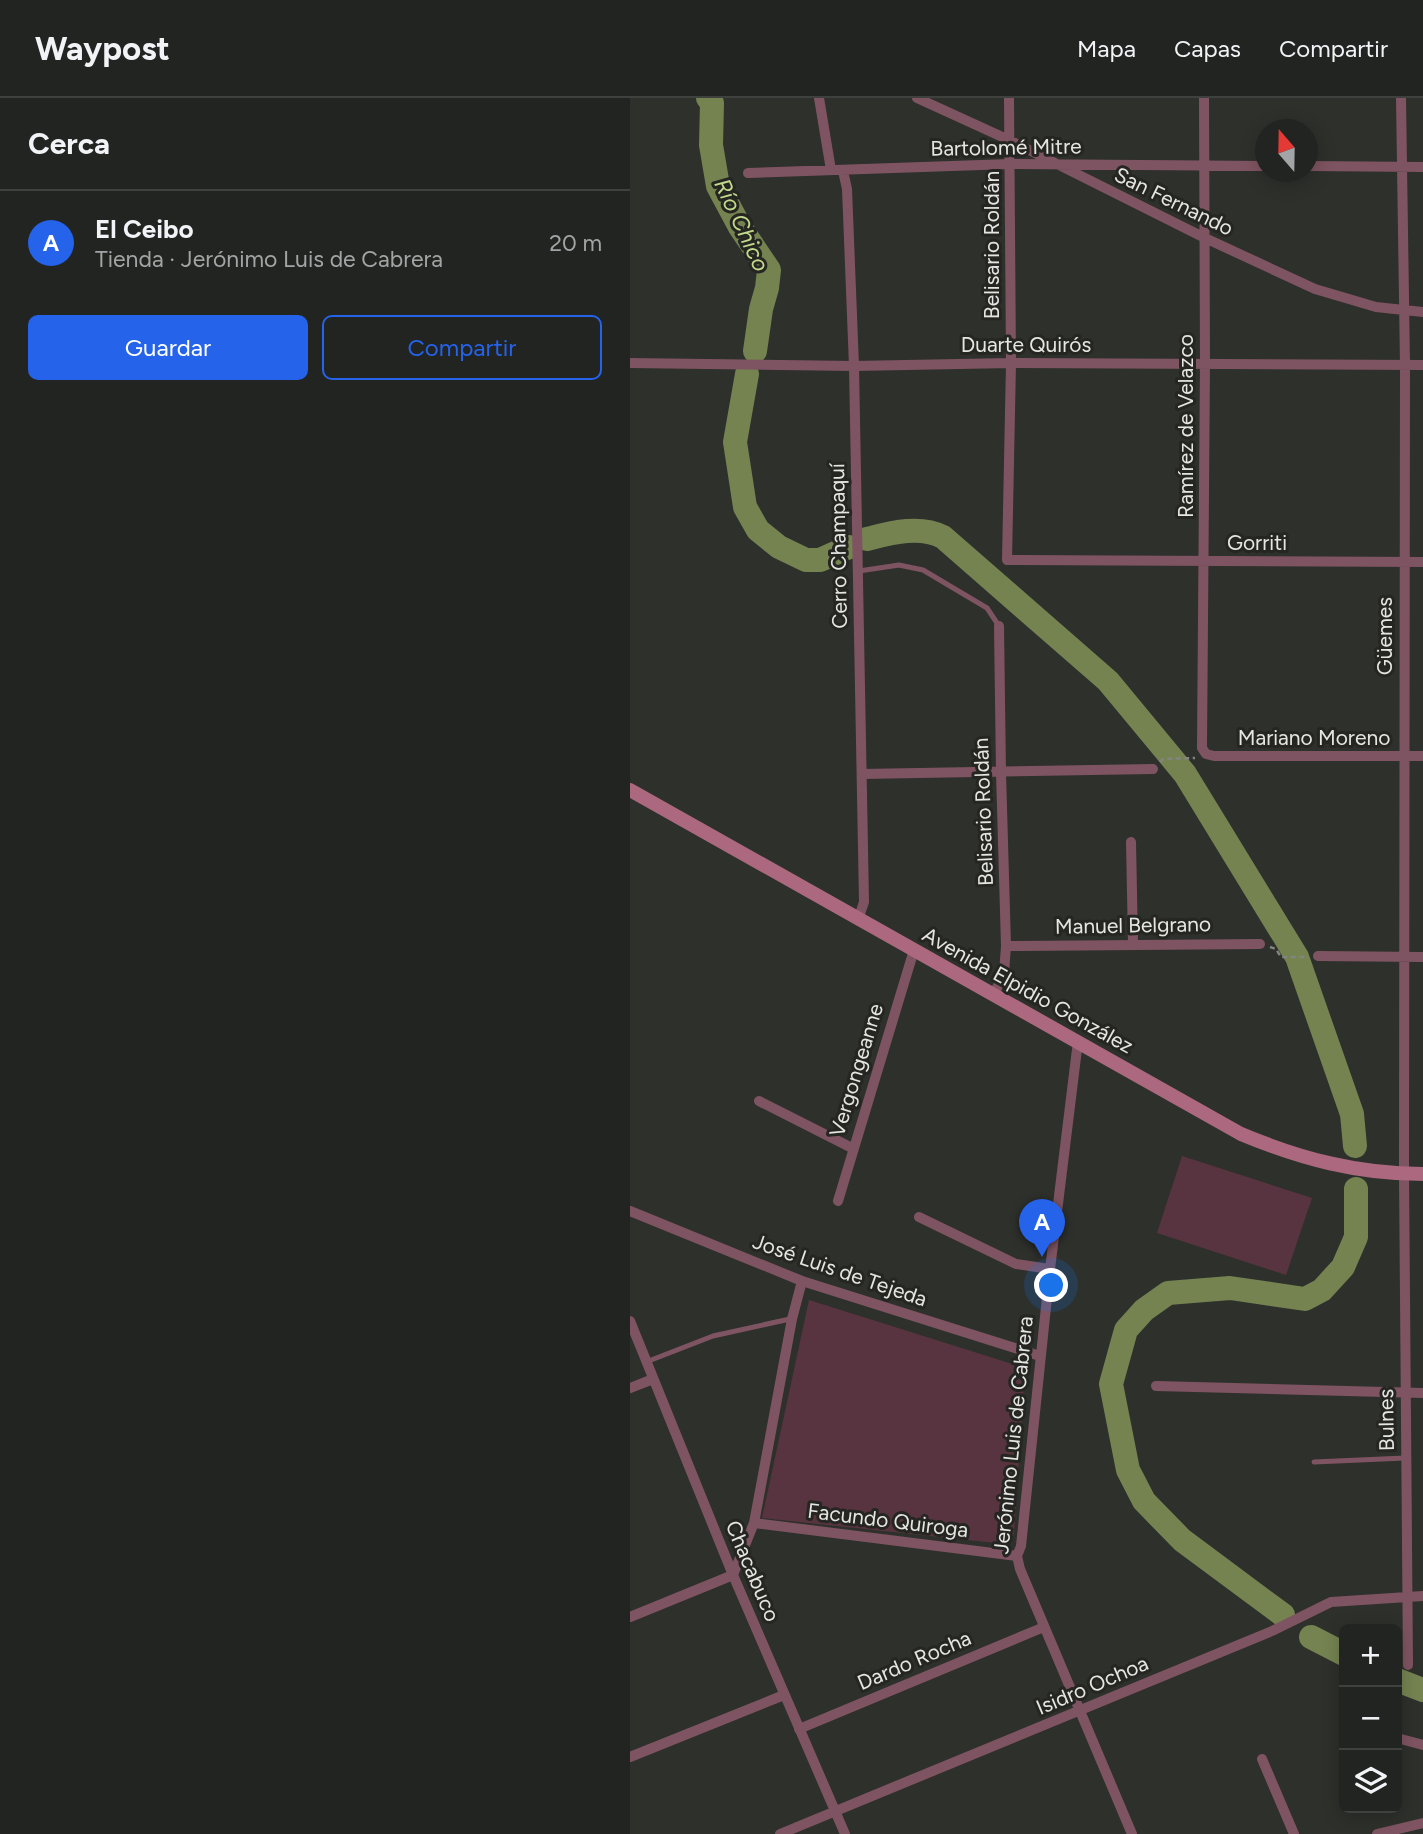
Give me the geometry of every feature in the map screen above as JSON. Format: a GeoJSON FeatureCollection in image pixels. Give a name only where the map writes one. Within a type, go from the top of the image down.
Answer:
{"type":"FeatureCollection","features":[{"type":"Feature","properties":{"kind":"main road","name":"Avenida Elpidio González"},"geometry":{"type":"LineString","coordinates":[[631,795],[994,994],[1241,1134],[1301,1157],[1343,1168],[1423,1174]]}},
{"type":"Feature","properties":{"kind":"street"},"geometry":{"type":"LineString","coordinates":[[819,98],[831,170]]}},
{"type":"Feature","properties":{"kind":"street","name":"San Fernando"},"geometry":{"type":"LineString","coordinates":[[917,98],[1315,289],[1376,307],[1423,312]]}},
{"type":"Feature","properties":{"kind":"street","name":"Belisario Roldán"},"geometry":{"type":"LineString","coordinates":[[1007,560],[1011,363],[1009,98]]}},
{"type":"Feature","properties":{"kind":"street","name":"Ramírez de Velazco"},"geometry":{"type":"LineString","coordinates":[[1202,756],[1205,363],[1203,98]]}},
{"type":"Feature","properties":{"kind":"street","name":"Güemes"},"geometry":{"type":"LineString","coordinates":[[1401,98],[1405,365],[1404,1174]]}},
{"type":"Feature","properties":{"kind":"street","name":"Bartolomé Mitre"},"geometry":{"type":"LineString","coordinates":[[748,173],[1010,164],[1255,166]]}},
{"type":"Feature","properties":{"kind":"street"},"geometry":{"type":"LineString","coordinates":[[1318,166],[1423,167]]}},
{"type":"Feature","properties":{"kind":"street","name":"Cerro Champaquí"},"geometry":{"type":"LineString","coordinates":[[844,171],[854,366],[862,774],[864,902],[858,920]]}},
{"type":"Feature","properties":{"kind":"street","name":"Duarte Quirós"},"geometry":{"type":"LineString","coordinates":[[630,363],[854,366],[1011,363],[1423,365]]}},
{"type":"Feature","properties":{"kind":"street","name":"Gorriti"},"geometry":{"type":"LineString","coordinates":[[1007,560],[1423,562]]}},
{"type":"Feature","properties":{"kind":"street","name":"Belisario Roldán"},"geometry":{"type":"LineString","coordinates":[[994,994],[1004,973],[1006,946],[1000,772],[999,626]]}},
{"type":"Feature","properties":{"kind":"street","name":"Mariano Moreno"},"geometry":{"type":"LineString","coordinates":[[1202,756],[1423,756]]}},
{"type":"Feature","properties":{"kind":"street"},"geometry":{"type":"LineString","coordinates":[[862,774],[1153,769]]}},
{"type":"Feature","properties":{"kind":"street"},"geometry":{"type":"LineString","coordinates":[[1131,842],[1133,943]]}},
{"type":"Feature","properties":{"kind":"street","name":"Manuel Belgrano"},"geometry":{"type":"LineString","coordinates":[[1006,946],[1260,944]]}},
{"type":"Feature","properties":{"kind":"street","name":"Vergongeanne"},"geometry":{"type":"LineString","coordinates":[[838,1201],[914,950]]}},
{"type":"Feature","properties":{"kind":"street"},"geometry":{"type":"LineString","coordinates":[[1318,956],[1423,957]]}},
{"type":"Feature","properties":{"kind":"street","name":"Jerónimo Luis de Cabrera"},"geometry":{"type":"LineString","coordinates":[[1078,1041],[1040,1356],[1021,1546],[1017,1556],[1044,1627],[1082,1711],[1132,1834]]}},
{"type":"Feature","properties":{"kind":"street"},"geometry":{"type":"LineString","coordinates":[[759,1101],[852,1148]]}},
{"type":"Feature","properties":{"kind":"street","name":"Bulnes"},"geometry":{"type":"LineString","coordinates":[[1404,1174],[1408,1665]]}},
{"type":"Feature","properties":{"kind":"street","name":"José Luis de Tejeda"},"geometry":{"type":"LineString","coordinates":[[630,1211],[802,1281],[1040,1356]]}},
{"type":"Feature","properties":{"kind":"street"},"geometry":{"type":"LineString","coordinates":[[919,1217],[1016,1264],[1050,1269]]}},
{"type":"Feature","properties":{"kind":"street"},"geometry":{"type":"LineString","coordinates":[[630,1617],[733,1575],[754,1523],[792,1319],[802,1281]]}},
{"type":"Feature","properties":{"kind":"street","name":"Chacabuco"},"geometry":{"type":"LineString","coordinates":[[630,1321],[733,1575],[845,1834]]}},
{"type":"Feature","properties":{"kind":"street"},"geometry":{"type":"LineString","coordinates":[[630,1388],[653,1379]]}},
{"type":"Feature","properties":{"kind":"street"},"geometry":{"type":"LineString","coordinates":[[1156,1386],[1423,1393]]}},
{"type":"Feature","properties":{"kind":"street","name":"Facundo Quiroga"},"geometry":{"type":"LineString","coordinates":[[754,1523],[1017,1556]]}},
{"type":"Feature","properties":{"kind":"street","name":"Isidro Ochoa"},"geometry":{"type":"LineString","coordinates":[[780,1834],[1272,1631],[1331,1602],[1423,1596]]}},
{"type":"Feature","properties":{"kind":"street","name":"Dardo Rocha"},"geometry":{"type":"LineString","coordinates":[[799,1729],[1044,1627]]}},
{"type":"Feature","properties":{"kind":"street"},"geometry":{"type":"LineString","coordinates":[[630,1757],[784,1695]]}},
{"type":"Feature","properties":{"kind":"street"},"geometry":{"type":"LineString","coordinates":[[1402,1739],[1423,1745]]}},
{"type":"Feature","properties":{"kind":"street"},"geometry":{"type":"LineString","coordinates":[[1262,1759],[1294,1834]]}},
{"type":"Feature","properties":{"kind":"street"},"geometry":{"type":"LineString","coordinates":[[1383,1833],[1423,1823]]}},
{"type":"Feature","properties":{"kind":"lane"},"geometry":{"type":"LineString","coordinates":[[858,571],[900,565],[923,570],[987,608],[999,626]]}},
{"type":"Feature","properties":{"kind":"lane"},"geometry":{"type":"LineString","coordinates":[[646,1362],[713,1336],[792,1319]]}},
{"type":"Feature","properties":{"kind":"lane"},"geometry":{"type":"LineString","coordinates":[[1314,1462],[1406,1458]]}},
{"type":"Feature","properties":{"kind":"path"},"geometry":{"type":"LineString","coordinates":[[1163,759],[1202,756]]}},
{"type":"Feature","properties":{"kind":"path"},"geometry":{"type":"LineString","coordinates":[[1276,949],[1280,957],[1306,957]]}},
{"type":"Feature","properties":{"kind":"shaded area"},"geometry":{"type":"Polygon","coordinates":[[[1182,1156],[1312,1198],[1286,1275],[1157,1233],[1182,1156]]]}},
{"type":"Feature","properties":{"kind":"shaded area"},"geometry":{"type":"Polygon","coordinates":[[[809,1300],[1025,1368],[1014,1534],[1007,1541],[996,1543],[762,1518],[809,1300]]]}},
{"type":"Feature","properties":{"kind":"waterway","name":"Río Chico"},"geometry":{"type":"LineString","coordinates":[[708,98],[712,103],[711,145],[718,186],[740,227],[769,270],[755,351]]}},
{"type":"Feature","properties":{"kind":"waterway"},"geometry":{"type":"LineString","coordinates":[[747,374],[735,442],[745,507],[758,530],[779,547],[806,560],[820,560],[849,547]]}},
{"type":"Feature","properties":{"kind":"waterway"},"geometry":{"type":"LineString","coordinates":[[867,539],[915,531],[943,537],[1108,681],[1185,774],[1297,957],[1352,1114],[1355,1146]]}},
{"type":"Feature","properties":{"kind":"waterway"},"geometry":{"type":"LineString","coordinates":[[1283,1615],[1182,1540],[1144,1501],[1128,1470],[1111,1384],[1126,1330],[1144,1310],[1168,1293],[1230,1288],[1305,1299],[1322,1290],[1343,1267],[1356,1237],[1356,1189]]}},
{"type":"Feature","properties":{"kind":"waterway"},"geometry":{"type":"LineString","coordinates":[[1311,1637],[1339,1651]]}},
{"type":"Feature","properties":{"kind":"waterway"},"geometry":{"type":"LineString","coordinates":[[1402,1682],[1423,1690]]}},
{"type":"Feature","properties":{"kind":"place","name":"El Ceibo"},"geometry":{"type":"Point","coordinates":[1042,1257]}}]}
